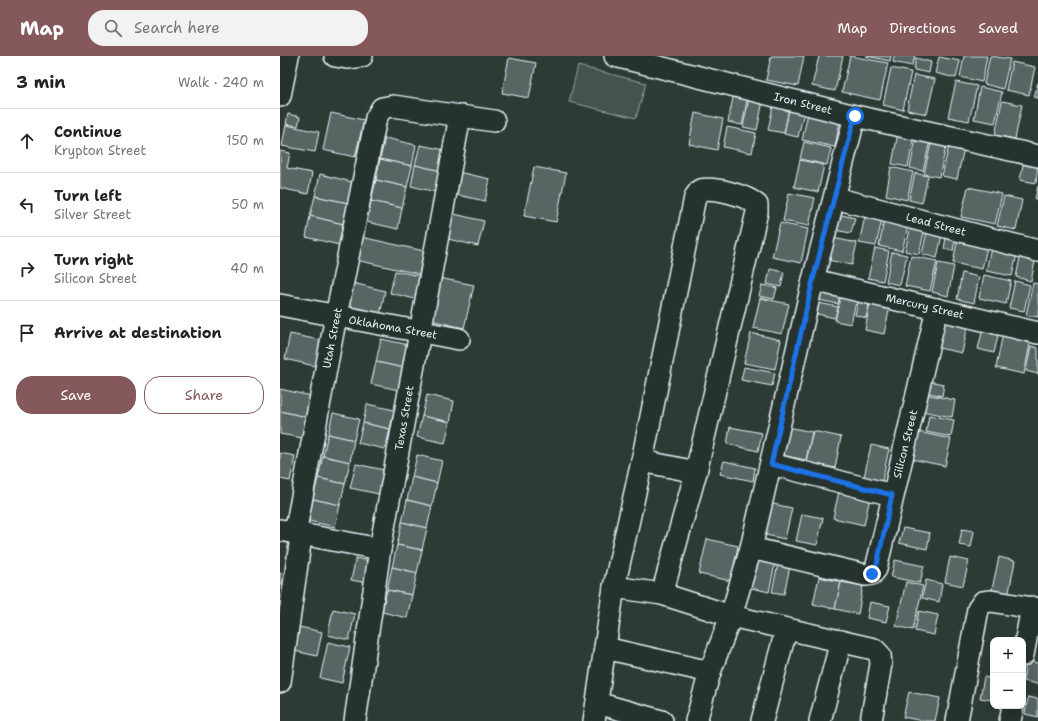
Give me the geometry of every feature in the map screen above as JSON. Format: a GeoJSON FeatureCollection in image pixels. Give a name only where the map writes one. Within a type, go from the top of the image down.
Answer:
{"type":"FeatureCollection","features":[{"type":"Feature","properties":{"kind":"street"},"geometry":{"type":"LineString","coordinates":[[280,96],[288,56]]}},
{"type":"Feature","properties":{"kind":"street"},"geometry":{"type":"LineString","coordinates":[[336,56],[346,58],[361,57]]}},
{"type":"Feature","properties":{"kind":"street","name":"Iron Street"},"geometry":{"type":"LineString","coordinates":[[615,56],[855,116],[1038,156]]}},
{"type":"Feature","properties":{"kind":"street","name":"Utah Street"},"geometry":{"type":"LineString","coordinates":[[280,682],[300,544],[289,532],[297,523],[336,316],[376,118],[382,108],[393,106],[494,121]]}},
{"type":"Feature","properties":{"kind":"street","name":"Texas Street"},"geometry":{"type":"LineString","coordinates":[[355,721],[380,549],[460,116]]}},
{"type":"Feature","properties":{"kind":"street"},"geometry":{"type":"LineString","coordinates":[[696,721],[710,672],[731,616],[752,548],[813,280],[855,116]]}},
{"type":"Feature","properties":{"kind":"street"},"geometry":{"type":"LineString","coordinates":[[662,594],[696,472],[757,212],[757,205],[751,200],[710,188],[700,190],[695,197],[642,461],[614,587],[596,712],[662,721]]}},
{"type":"Feature","properties":{"kind":"street","name":"Lead Street"},"geometry":{"type":"LineString","coordinates":[[835,198],[1038,251]]}},
{"type":"Feature","properties":{"kind":"street","name":"Mercury Street"},"geometry":{"type":"LineString","coordinates":[[813,280],[1038,333]]}},
{"type":"Feature","properties":{"kind":"street","name":"Oklahoma Street"},"geometry":{"type":"LineString","coordinates":[[280,306],[459,339]]}},
{"type":"Feature","properties":{"kind":"street","name":"Silicon Street"},"geometry":{"type":"LineString","coordinates":[[752,548],[865,575],[872,574],[876,569],[892,495],[937,309]]}},
{"type":"Feature","properties":{"kind":"street"},"geometry":{"type":"LineString","coordinates":[[642,461],[696,472]]}},
{"type":"Feature","properties":{"kind":"street"},"geometry":{"type":"LineString","coordinates":[[771,464],[892,495]]}},
{"type":"Feature","properties":{"kind":"street"},"geometry":{"type":"LineString","coordinates":[[289,532],[380,549]]}},
{"type":"Feature","properties":{"kind":"street"},"geometry":{"type":"LineString","coordinates":[[614,587],[662,594],[731,616],[786,630],[874,648],[880,655],[880,664],[871,721]]}},
{"type":"Feature","properties":{"kind":"street"},"geometry":{"type":"LineString","coordinates":[[957,721],[978,609],[983,602],[991,601],[1035,608],[1026,643]]}},
{"type":"Feature","properties":{"kind":"street"},"geometry":{"type":"LineString","coordinates":[[762,721],[786,630]]}},
{"type":"Feature","properties":{"kind":"street"},"geometry":{"type":"LineString","coordinates":[[820,721],[841,641]]}},
{"type":"Feature","properties":{"kind":"street"},"geometry":{"type":"LineString","coordinates":[[605,648],[710,672]]}},
{"type":"Feature","properties":{"kind":"street"},"geometry":{"type":"LineString","coordinates":[[1010,721],[1012,709]]}},
{"type":"Feature","properties":{"kind":"shaded area"},"geometry":{"type":"Polygon","coordinates":[[[578,66],[646,83],[636,118],[569,102],[578,66]]]}},
{"type":"Feature","properties":{"kind":"building"},"geometry":{"type":"Polygon","coordinates":[[[771,56],[804,56],[798,86],[766,80],[771,56]]]}},
{"type":"Feature","properties":{"kind":"building"},"geometry":{"type":"Polygon","coordinates":[[[819,56],[843,56],[835,91],[812,86],[819,56]]]}},
{"type":"Feature","properties":{"kind":"building"},"geometry":{"type":"Polygon","coordinates":[[[850,56],[888,63],[880,100],[842,92],[850,56]]]}},
{"type":"Feature","properties":{"kind":"building"},"geometry":{"type":"Polygon","coordinates":[[[866,56],[891,56],[890,61],[866,56]]]}},
{"type":"Feature","properties":{"kind":"building"},"geometry":{"type":"Polygon","coordinates":[[[894,56],[915,56],[912,66],[893,62],[894,56]]]}},
{"type":"Feature","properties":{"kind":"building"},"geometry":{"type":"Polygon","coordinates":[[[964,56],[987,56],[982,82],[960,77],[964,56]]]}},
{"type":"Feature","properties":{"kind":"building"},"geometry":{"type":"Polygon","coordinates":[[[990,56],[1010,59],[1003,89],[984,84],[990,56]]]}},
{"type":"Feature","properties":{"kind":"building"},"geometry":{"type":"Polygon","coordinates":[[[939,57],[960,61],[956,78],[935,73],[939,57]]]}},
{"type":"Feature","properties":{"kind":"building"},"geometry":{"type":"Polygon","coordinates":[[[509,58],[536,63],[529,98],[502,93],[509,58]]]}},
{"type":"Feature","properties":{"kind":"building"},"geometry":{"type":"Polygon","coordinates":[[[916,58],[931,62],[929,73],[914,70],[916,58]]]}},
{"type":"Feature","properties":{"kind":"building"},"geometry":{"type":"Polygon","coordinates":[[[1012,62],[1035,67],[1029,95],[1006,90],[1012,62]]]}},
{"type":"Feature","properties":{"kind":"building"},"geometry":{"type":"Polygon","coordinates":[[[891,68],[911,72],[903,110],[883,105],[891,68]]]}},
{"type":"Feature","properties":{"kind":"building"},"geometry":{"type":"Polygon","coordinates":[[[914,75],[935,79],[927,114],[907,110],[914,75]]]}},
{"type":"Feature","properties":{"kind":"building"},"geometry":{"type":"Polygon","coordinates":[[[956,82],[977,86],[969,121],[948,117],[956,82]]]}},
{"type":"Feature","properties":{"kind":"building"},"geometry":{"type":"Polygon","coordinates":[[[1038,83],[1038,98],[1034,97],[1038,83]]]}},
{"type":"Feature","properties":{"kind":"building"},"geometry":{"type":"Polygon","coordinates":[[[980,87],[1002,92],[995,123],[974,119],[980,87]]]}},
{"type":"Feature","properties":{"kind":"building"},"geometry":{"type":"Polygon","coordinates":[[[734,93],[748,96],[742,125],[728,122],[734,93]]]}},
{"type":"Feature","properties":{"kind":"building"},"geometry":{"type":"Polygon","coordinates":[[[749,98],[763,101],[757,130],[743,127],[749,98]]]}},
{"type":"Feature","properties":{"kind":"building"},"geometry":{"type":"Polygon","coordinates":[[[774,101],[790,104],[784,133],[768,130],[774,101]]]}},
{"type":"Feature","properties":{"kind":"building"},"geometry":{"type":"Polygon","coordinates":[[[1002,101],[1022,105],[1015,139],[995,135],[1002,101]]]}},
{"type":"Feature","properties":{"kind":"building"},"geometry":{"type":"Polygon","coordinates":[[[790,105],[805,108],[798,137],[784,134],[790,105]]]}},
{"type":"Feature","properties":{"kind":"building"},"geometry":{"type":"Polygon","coordinates":[[[331,113],[364,120],[355,157],[323,150],[331,113]]]}},
{"type":"Feature","properties":{"kind":"building"},"geometry":{"type":"Polygon","coordinates":[[[695,113],[723,119],[717,150],[689,144],[695,113]]]}},
{"type":"Feature","properties":{"kind":"building"},"geometry":{"type":"Polygon","coordinates":[[[808,113],[840,120],[835,147],[802,140],[808,113]]]}},
{"type":"Feature","properties":{"kind":"building"},"geometry":{"type":"Polygon","coordinates":[[[288,114],[300,117],[298,126],[286,124],[288,114]]]}},
{"type":"Feature","properties":{"kind":"building"},"geometry":{"type":"Polygon","coordinates":[[[286,125],[319,132],[315,152],[282,146],[286,125]]]}},
{"type":"Feature","properties":{"kind":"building"},"geometry":{"type":"Polygon","coordinates":[[[727,127],[756,133],[752,153],[723,147],[727,127]]]}},
{"type":"Feature","properties":{"kind":"building"},"geometry":{"type":"Polygon","coordinates":[[[898,133],[914,136],[908,167],[892,164],[898,133]]]}},
{"type":"Feature","properties":{"kind":"building"},"geometry":{"type":"Polygon","coordinates":[[[385,138],[416,145],[412,166],[380,159],[385,138]]]}},
{"type":"Feature","properties":{"kind":"building"},"geometry":{"type":"Polygon","coordinates":[[[916,138],[930,141],[923,171],[910,168],[916,138]]]}},
{"type":"Feature","properties":{"kind":"building"},"geometry":{"type":"Polygon","coordinates":[[[932,139],[947,142],[939,177],[924,174],[932,139]]]}},
{"type":"Feature","properties":{"kind":"building"},"geometry":{"type":"Polygon","coordinates":[[[804,142],[831,148],[827,165],[800,159],[804,142]]]}},
{"type":"Feature","properties":{"kind":"building"},"geometry":{"type":"Polygon","coordinates":[[[420,145],[445,150],[441,171],[415,165],[420,145]]]}},
{"type":"Feature","properties":{"kind":"building"},"geometry":{"type":"Polygon","coordinates":[[[949,145],[964,148],[957,179],[942,176],[949,145]]]}},
{"type":"Feature","properties":{"kind":"building"},"geometry":{"type":"Polygon","coordinates":[[[280,151],[290,153],[287,168],[312,173],[308,194],[280,188],[280,151]]]}},
{"type":"Feature","properties":{"kind":"building"},"geometry":{"type":"Polygon","coordinates":[[[380,159],[412,166],[407,187],[376,180],[380,159]]]}},
{"type":"Feature","properties":{"kind":"building"},"geometry":{"type":"Polygon","coordinates":[[[800,160],[824,165],[818,192],[794,187],[800,160]]]}},
{"type":"Feature","properties":{"kind":"building"},"geometry":{"type":"Polygon","coordinates":[[[1024,160],[1038,163],[1036,183],[1020,180],[1024,160]]]}},
{"type":"Feature","properties":{"kind":"building"},"geometry":{"type":"Polygon","coordinates":[[[415,165],[441,171],[436,192],[411,186],[415,165]]]}},
{"type":"Feature","properties":{"kind":"building"},"geometry":{"type":"Polygon","coordinates":[[[534,167],[566,173],[556,222],[524,216],[534,167]]]}},
{"type":"Feature","properties":{"kind":"building"},"geometry":{"type":"Polygon","coordinates":[[[891,167],[913,172],[907,200],[886,195],[891,167]]]}},
{"type":"Feature","properties":{"kind":"building"},"geometry":{"type":"Polygon","coordinates":[[[458,172],[490,179],[485,201],[453,194],[458,172]]]}},
{"type":"Feature","properties":{"kind":"building"},"geometry":{"type":"Polygon","coordinates":[[[915,173],[928,176],[922,203],[909,200],[915,173]]]}},
{"type":"Feature","properties":{"kind":"building"},"geometry":{"type":"Polygon","coordinates":[[[320,174],[352,182],[348,203],[315,196],[320,174]]]}},
{"type":"Feature","properties":{"kind":"building"},"geometry":{"type":"Polygon","coordinates":[[[376,180],[407,187],[402,208],[371,201],[376,180]]]}},
{"type":"Feature","properties":{"kind":"building"},"geometry":{"type":"Polygon","coordinates":[[[1038,186],[1038,200],[1035,199],[1038,186]]]}},
{"type":"Feature","properties":{"kind":"building"},"geometry":{"type":"Polygon","coordinates":[[[968,187],[1002,194],[995,224],[961,217],[968,187]]]}},
{"type":"Feature","properties":{"kind":"building"},"geometry":{"type":"Polygon","coordinates":[[[789,193],[815,198],[809,226],[783,221],[789,193]]]}},
{"type":"Feature","properties":{"kind":"building"},"geometry":{"type":"Polygon","coordinates":[[[315,196],[348,203],[343,224],[310,216],[315,196]]]}},
{"type":"Feature","properties":{"kind":"building"},"geometry":{"type":"Polygon","coordinates":[[[1004,196],[1022,200],[1016,230],[997,226],[1004,196]]]}},
{"type":"Feature","properties":{"kind":"building"},"geometry":{"type":"Polygon","coordinates":[[[371,201],[402,208],[398,229],[367,222],[371,201]]]}},
{"type":"Feature","properties":{"kind":"building"},"geometry":{"type":"Polygon","coordinates":[[[866,212],[883,215],[876,246],[859,243],[866,212]]]}},
{"type":"Feature","properties":{"kind":"building"},"geometry":{"type":"Polygon","coordinates":[[[450,213],[484,221],[478,246],[444,238],[450,213]]]}},
{"type":"Feature","properties":{"kind":"building"},"geometry":{"type":"Polygon","coordinates":[[[837,214],[855,218],[851,233],[834,230],[837,214]]]}},
{"type":"Feature","properties":{"kind":"building"},"geometry":{"type":"Polygon","coordinates":[[[310,216],[343,224],[339,245],[306,237],[310,216]]]}},
{"type":"Feature","properties":{"kind":"building"},"geometry":{"type":"Polygon","coordinates":[[[885,216],[909,221],[902,251],[879,246],[885,216]]]}},
{"type":"Feature","properties":{"kind":"building"},"geometry":{"type":"Polygon","coordinates":[[[912,221],[926,224],[919,254],[905,251],[912,221]]]}},
{"type":"Feature","properties":{"kind":"building"},"geometry":{"type":"Polygon","coordinates":[[[780,223],[808,229],[801,263],[772,257],[780,223]]]}},
{"type":"Feature","properties":{"kind":"building"},"geometry":{"type":"Polygon","coordinates":[[[928,227],[943,230],[937,258],[922,254],[928,227]]]}},
{"type":"Feature","properties":{"kind":"building"},"geometry":{"type":"Polygon","coordinates":[[[947,231],[956,233],[953,251],[944,249],[947,231]]]}},
{"type":"Feature","properties":{"kind":"building"},"geometry":{"type":"Polygon","coordinates":[[[361,237],[424,251],[419,274],[356,260],[361,237]]]}},
{"type":"Feature","properties":{"kind":"building"},"geometry":{"type":"Polygon","coordinates":[[[958,237],[988,243],[982,269],[953,263],[958,237]]]}},
{"type":"Feature","properties":{"kind":"building"},"geometry":{"type":"Polygon","coordinates":[[[833,238],[857,243],[852,265],[828,260],[833,238]]]}},
{"type":"Feature","properties":{"kind":"building"},"geometry":{"type":"Polygon","coordinates":[[[992,243],[1018,249],[1012,276],[986,271],[992,243]]]}},
{"type":"Feature","properties":{"kind":"building"},"geometry":{"type":"Polygon","coordinates":[[[875,248],[889,251],[883,281],[868,278],[875,248]]]}},
{"type":"Feature","properties":{"kind":"building"},"geometry":{"type":"Polygon","coordinates":[[[1022,248],[1037,251],[1031,281],[1016,277],[1022,248]]]}},
{"type":"Feature","properties":{"kind":"building"},"geometry":{"type":"Polygon","coordinates":[[[892,252],[907,255],[900,285],[886,282],[892,252]]]}},
{"type":"Feature","properties":{"kind":"building"},"geometry":{"type":"Polygon","coordinates":[[[911,256],[937,261],[930,291],[905,286],[911,256]]]}},
{"type":"Feature","properties":{"kind":"building"},"geometry":{"type":"Polygon","coordinates":[[[938,263],[954,266],[948,296],[932,292],[938,263]]]}},
{"type":"Feature","properties":{"kind":"building"},"geometry":{"type":"Polygon","coordinates":[[[770,269],[784,272],[781,287],[767,284],[770,269]]]}},
{"type":"Feature","properties":{"kind":"building"},"geometry":{"type":"Polygon","coordinates":[[[395,271],[420,276],[415,299],[390,293],[395,271]]]}},
{"type":"Feature","properties":{"kind":"building"},"geometry":{"type":"Polygon","coordinates":[[[962,273],[979,277],[974,303],[957,299],[962,273]]]}},
{"type":"Feature","properties":{"kind":"building"},"geometry":{"type":"Polygon","coordinates":[[[984,275],[1011,281],[1006,304],[979,298],[984,275]]]}},
{"type":"Feature","properties":{"kind":"building"},"geometry":{"type":"Polygon","coordinates":[[[439,278],[474,285],[464,328],[430,320],[439,278]]]}},
{"type":"Feature","properties":{"kind":"building"},"geometry":{"type":"Polygon","coordinates":[[[1015,281],[1030,285],[1024,311],[1009,308],[1015,281]]]}},
{"type":"Feature","properties":{"kind":"building"},"geometry":{"type":"Polygon","coordinates":[[[353,283],[385,291],[380,315],[347,308],[353,283]]]}},
{"type":"Feature","properties":{"kind":"building"},"geometry":{"type":"Polygon","coordinates":[[[1033,283],[1038,284],[1038,317],[1026,315],[1033,283]]]}},
{"type":"Feature","properties":{"kind":"building"},"geometry":{"type":"Polygon","coordinates":[[[762,285],[777,288],[774,299],[759,296],[762,285]]]}},
{"type":"Feature","properties":{"kind":"building"},"geometry":{"type":"Polygon","coordinates":[[[822,288],[841,292],[838,304],[819,300],[822,288]]]}},
{"type":"Feature","properties":{"kind":"building"},"geometry":{"type":"Polygon","coordinates":[[[842,289],[858,292],[851,324],[835,321],[842,289]]]}},
{"type":"Feature","properties":{"kind":"building"},"geometry":{"type":"Polygon","coordinates":[[[860,294],[871,296],[866,318],[855,315],[860,294]]]}},
{"type":"Feature","properties":{"kind":"building"},"geometry":{"type":"Polygon","coordinates":[[[871,297],[891,301],[884,334],[865,330],[871,297]]]}},
{"type":"Feature","properties":{"kind":"building"},"geometry":{"type":"Polygon","coordinates":[[[760,298],[789,304],[782,334],[753,328],[760,298]]]}},
{"type":"Feature","properties":{"kind":"building"},"geometry":{"type":"Polygon","coordinates":[[[819,303],[838,307],[835,318],[817,314],[819,303]]]}},
{"type":"Feature","properties":{"kind":"building"},"geometry":{"type":"Polygon","coordinates":[[[941,314],[969,320],[962,353],[934,347],[941,314]]]}},
{"type":"Feature","properties":{"kind":"building"},"geometry":{"type":"Polygon","coordinates":[[[984,324],[1000,327],[994,353],[978,349],[984,324]]]}},
{"type":"Feature","properties":{"kind":"building"},"geometry":{"type":"Polygon","coordinates":[[[751,333],[781,340],[775,369],[744,363],[751,333]]]}},
{"type":"Feature","properties":{"kind":"building"},"geometry":{"type":"Polygon","coordinates":[[[1003,333],[1031,339],[1024,374],[996,368],[1003,333]]]}},
{"type":"Feature","properties":{"kind":"building"},"geometry":{"type":"Polygon","coordinates":[[[290,334],[324,341],[319,367],[285,359],[290,334]]]}},
{"type":"Feature","properties":{"kind":"building"},"geometry":{"type":"Polygon","coordinates":[[[381,339],[409,345],[404,368],[376,362],[381,339]]]}},
{"type":"Feature","properties":{"kind":"building"},"geometry":{"type":"Polygon","coordinates":[[[1031,346],[1038,348],[1038,374],[1026,371],[1031,346]]]}},
{"type":"Feature","properties":{"kind":"building"},"geometry":{"type":"Polygon","coordinates":[[[376,362],[404,368],[399,390],[371,384],[376,362]]]}},
{"type":"Feature","properties":{"kind":"building"},"geometry":{"type":"Polygon","coordinates":[[[744,367],[775,373],[772,386],[741,380],[744,367]]]}},
{"type":"Feature","properties":{"kind":"building"},"geometry":{"type":"Polygon","coordinates":[[[928,381],[944,384],[942,396],[925,392],[928,381]]]}},
{"type":"Feature","properties":{"kind":"building"},"geometry":{"type":"Polygon","coordinates":[[[280,389],[311,396],[306,417],[280,411],[280,389]]]}},
{"type":"Feature","properties":{"kind":"building"},"geometry":{"type":"Polygon","coordinates":[[[925,394],[955,400],[952,417],[922,411],[925,394]]]}},
{"type":"Feature","properties":{"kind":"building"},"geometry":{"type":"Polygon","coordinates":[[[427,395],[454,401],[450,422],[422,416],[427,395]]]}},
{"type":"Feature","properties":{"kind":"building"},"geometry":{"type":"Polygon","coordinates":[[[367,404],[394,410],[390,429],[363,423],[367,404]]]}},
{"type":"Feature","properties":{"kind":"building"},"geometry":{"type":"Polygon","coordinates":[[[280,411],[306,417],[302,438],[280,434],[280,411]]]}},
{"type":"Feature","properties":{"kind":"building"},"geometry":{"type":"Polygon","coordinates":[[[333,413],[359,419],[354,440],[328,434],[333,413]]]}},
{"type":"Feature","properties":{"kind":"building"},"geometry":{"type":"Polygon","coordinates":[[[929,415],[954,420],[951,437],[926,432],[929,415]]]}},
{"type":"Feature","properties":{"kind":"building"},"geometry":{"type":"Polygon","coordinates":[[[422,416],[450,422],[445,443],[417,437],[422,416]]]}},
{"type":"Feature","properties":{"kind":"building"},"geometry":{"type":"Polygon","coordinates":[[[363,423],[390,429],[385,449],[358,443],[363,423]]]}},
{"type":"Feature","properties":{"kind":"building"},"geometry":{"type":"Polygon","coordinates":[[[730,427],[762,433],[758,451],[727,444],[730,427]]]}},
{"type":"Feature","properties":{"kind":"building"},"geometry":{"type":"Polygon","coordinates":[[[788,427],[812,432],[806,460],[782,455],[788,427]]]}},
{"type":"Feature","properties":{"kind":"building"},"geometry":{"type":"Polygon","coordinates":[[[813,431],[841,437],[835,468],[806,462],[813,431]]]}},
{"type":"Feature","properties":{"kind":"building"},"geometry":{"type":"Polygon","coordinates":[[[913,431],[951,439],[945,466],[907,458],[913,431]]]}},
{"type":"Feature","properties":{"kind":"building"},"geometry":{"type":"Polygon","coordinates":[[[328,434],[354,440],[350,462],[323,456],[328,434]]]}},
{"type":"Feature","properties":{"kind":"building"},"geometry":{"type":"Polygon","coordinates":[[[871,445],[889,449],[882,481],[864,477],[871,445]]]}},
{"type":"Feature","properties":{"kind":"building"},"geometry":{"type":"Polygon","coordinates":[[[280,453],[295,456],[290,481],[280,479],[280,453]]]}},
{"type":"Feature","properties":{"kind":"building"},"geometry":{"type":"Polygon","coordinates":[[[417,455],[442,461],[437,483],[412,477],[417,455]]]}},
{"type":"Feature","properties":{"kind":"building"},"geometry":{"type":"Polygon","coordinates":[[[323,456],[350,462],[345,484],[318,478],[323,456]]]}},
{"type":"Feature","properties":{"kind":"building"},"geometry":{"type":"Polygon","coordinates":[[[724,461],[755,468],[753,481],[720,474],[724,461]]]}},
{"type":"Feature","properties":{"kind":"building"},"geometry":{"type":"Polygon","coordinates":[[[356,464],[384,470],[379,494],[350,488],[356,464]]]}},
{"type":"Feature","properties":{"kind":"building"},"geometry":{"type":"Polygon","coordinates":[[[412,477],[437,483],[432,506],[407,500],[412,477]]]}},
{"type":"Feature","properties":{"kind":"building"},"geometry":{"type":"Polygon","coordinates":[[[318,478],[345,484],[340,505],[313,499],[318,478]]]}},
{"type":"Feature","properties":{"kind":"building"},"geometry":{"type":"Polygon","coordinates":[[[840,487],[871,493],[864,525],[833,518],[840,487]]]}},
{"type":"Feature","properties":{"kind":"building"},"geometry":{"type":"Polygon","coordinates":[[[313,499],[340,505],[335,527],[309,521],[313,499]]]}},
{"type":"Feature","properties":{"kind":"building"},"geometry":{"type":"Polygon","coordinates":[[[407,500],[432,506],[427,528],[402,522],[407,500]]]}},
{"type":"Feature","properties":{"kind":"building"},"geometry":{"type":"Polygon","coordinates":[[[768,503],[792,508],[785,539],[761,534],[768,503]]]}},
{"type":"Feature","properties":{"kind":"building"},"geometry":{"type":"Polygon","coordinates":[[[802,514],[823,518],[817,545],[796,541],[802,514]]]}},
{"type":"Feature","properties":{"kind":"building"},"geometry":{"type":"Polygon","coordinates":[[[402,522],[427,528],[422,550],[397,545],[402,522]]]}},
{"type":"Feature","properties":{"kind":"building"},"geometry":{"type":"Polygon","coordinates":[[[903,528],[930,533],[927,549],[899,543],[903,528]]]}},
{"type":"Feature","properties":{"kind":"building"},"geometry":{"type":"Polygon","coordinates":[[[962,529],[974,531],[971,547],[959,545],[962,529]]]}},
{"type":"Feature","properties":{"kind":"building"},"geometry":{"type":"Polygon","coordinates":[[[707,539],[738,546],[731,581],[699,574],[707,539]]]}},
{"type":"Feature","properties":{"kind":"building"},"geometry":{"type":"Polygon","coordinates":[[[397,545],[422,550],[417,573],[392,567],[397,545]]]}},
{"type":"Feature","properties":{"kind":"building"},"geometry":{"type":"Polygon","coordinates":[[[758,555],[776,559],[769,592],[751,588],[758,555]]]}},
{"type":"Feature","properties":{"kind":"building"},"geometry":{"type":"Polygon","coordinates":[[[950,557],[969,561],[963,586],[945,582],[950,557]]]}},
{"type":"Feature","properties":{"kind":"building"},"geometry":{"type":"Polygon","coordinates":[[[999,557],[1015,561],[1008,597],[991,594],[999,557]]]}},
{"type":"Feature","properties":{"kind":"building"},"geometry":{"type":"Polygon","coordinates":[[[356,558],[373,562],[368,583],[351,580],[356,558]]]}},
{"type":"Feature","properties":{"kind":"building"},"geometry":{"type":"Polygon","coordinates":[[[779,559],[791,562],[784,594],[772,592],[779,559]]]}},
{"type":"Feature","properties":{"kind":"building"},"geometry":{"type":"Polygon","coordinates":[[[895,560],[924,566],[920,583],[891,577],[895,560]]]}},
{"type":"Feature","properties":{"kind":"building"},"geometry":{"type":"Polygon","coordinates":[[[392,567],[417,573],[412,595],[387,590],[392,567]]]}},
{"type":"Feature","properties":{"kind":"building"},"geometry":{"type":"Polygon","coordinates":[[[280,573],[288,575],[286,585],[280,584],[280,573]]]}},
{"type":"Feature","properties":{"kind":"building"},"geometry":{"type":"Polygon","coordinates":[[[819,577],[841,582],[835,609],[813,604],[819,577]]]}},
{"type":"Feature","properties":{"kind":"building"},"geometry":{"type":"Polygon","coordinates":[[[926,580],[942,584],[939,602],[922,598],[926,580]]]}},
{"type":"Feature","properties":{"kind":"building"},"geometry":{"type":"Polygon","coordinates":[[[841,582],[863,586],[858,614],[835,609],[841,582]]]}},
{"type":"Feature","properties":{"kind":"building"},"geometry":{"type":"Polygon","coordinates":[[[906,582],[923,586],[913,630],[896,626],[906,582]]]}},
{"type":"Feature","properties":{"kind":"building"},"geometry":{"type":"Polygon","coordinates":[[[387,590],[412,595],[407,618],[382,612],[387,590]]]}},
{"type":"Feature","properties":{"kind":"building"},"geometry":{"type":"Polygon","coordinates":[[[870,602],[890,606],[886,622],[867,618],[870,602]]]}},
{"type":"Feature","properties":{"kind":"building"},"geometry":{"type":"Polygon","coordinates":[[[333,609],[355,614],[349,640],[328,635],[333,609]]]}},
{"type":"Feature","properties":{"kind":"building"},"geometry":{"type":"Polygon","coordinates":[[[919,611],[938,615],[934,635],[915,631],[919,611]]]}},
{"type":"Feature","properties":{"kind":"building"},"geometry":{"type":"Polygon","coordinates":[[[295,626],[322,632],[317,656],[290,650],[295,626]]]}},
{"type":"Feature","properties":{"kind":"building"},"geometry":{"type":"Polygon","coordinates":[[[328,642],[350,647],[342,683],[320,678],[328,642]]]}},
{"type":"Feature","properties":{"kind":"building"},"geometry":{"type":"Polygon","coordinates":[[[1026,661],[1038,663],[1038,684],[1026,682],[1026,661]]]}},
{"type":"Feature","properties":{"kind":"building"},"geometry":{"type":"Polygon","coordinates":[[[984,677],[990,678],[990,700],[980,698],[984,677]]]}},
{"type":"Feature","properties":{"kind":"building"},"geometry":{"type":"Polygon","coordinates":[[[909,692],[940,698],[935,721],[923,721],[903,717],[909,692]]]}},
{"type":"Feature","properties":{"kind":"building"},"geometry":{"type":"Polygon","coordinates":[[[1028,697],[1038,699],[1038,717],[1025,714],[1028,697]]]}},
{"type":"Feature","properties":{"kind":"route"},"geometry":{"type":"LineString","coordinates":[[855,116],[813,280],[771,464],[892,495],[876,569],[872,574]]}}]}
